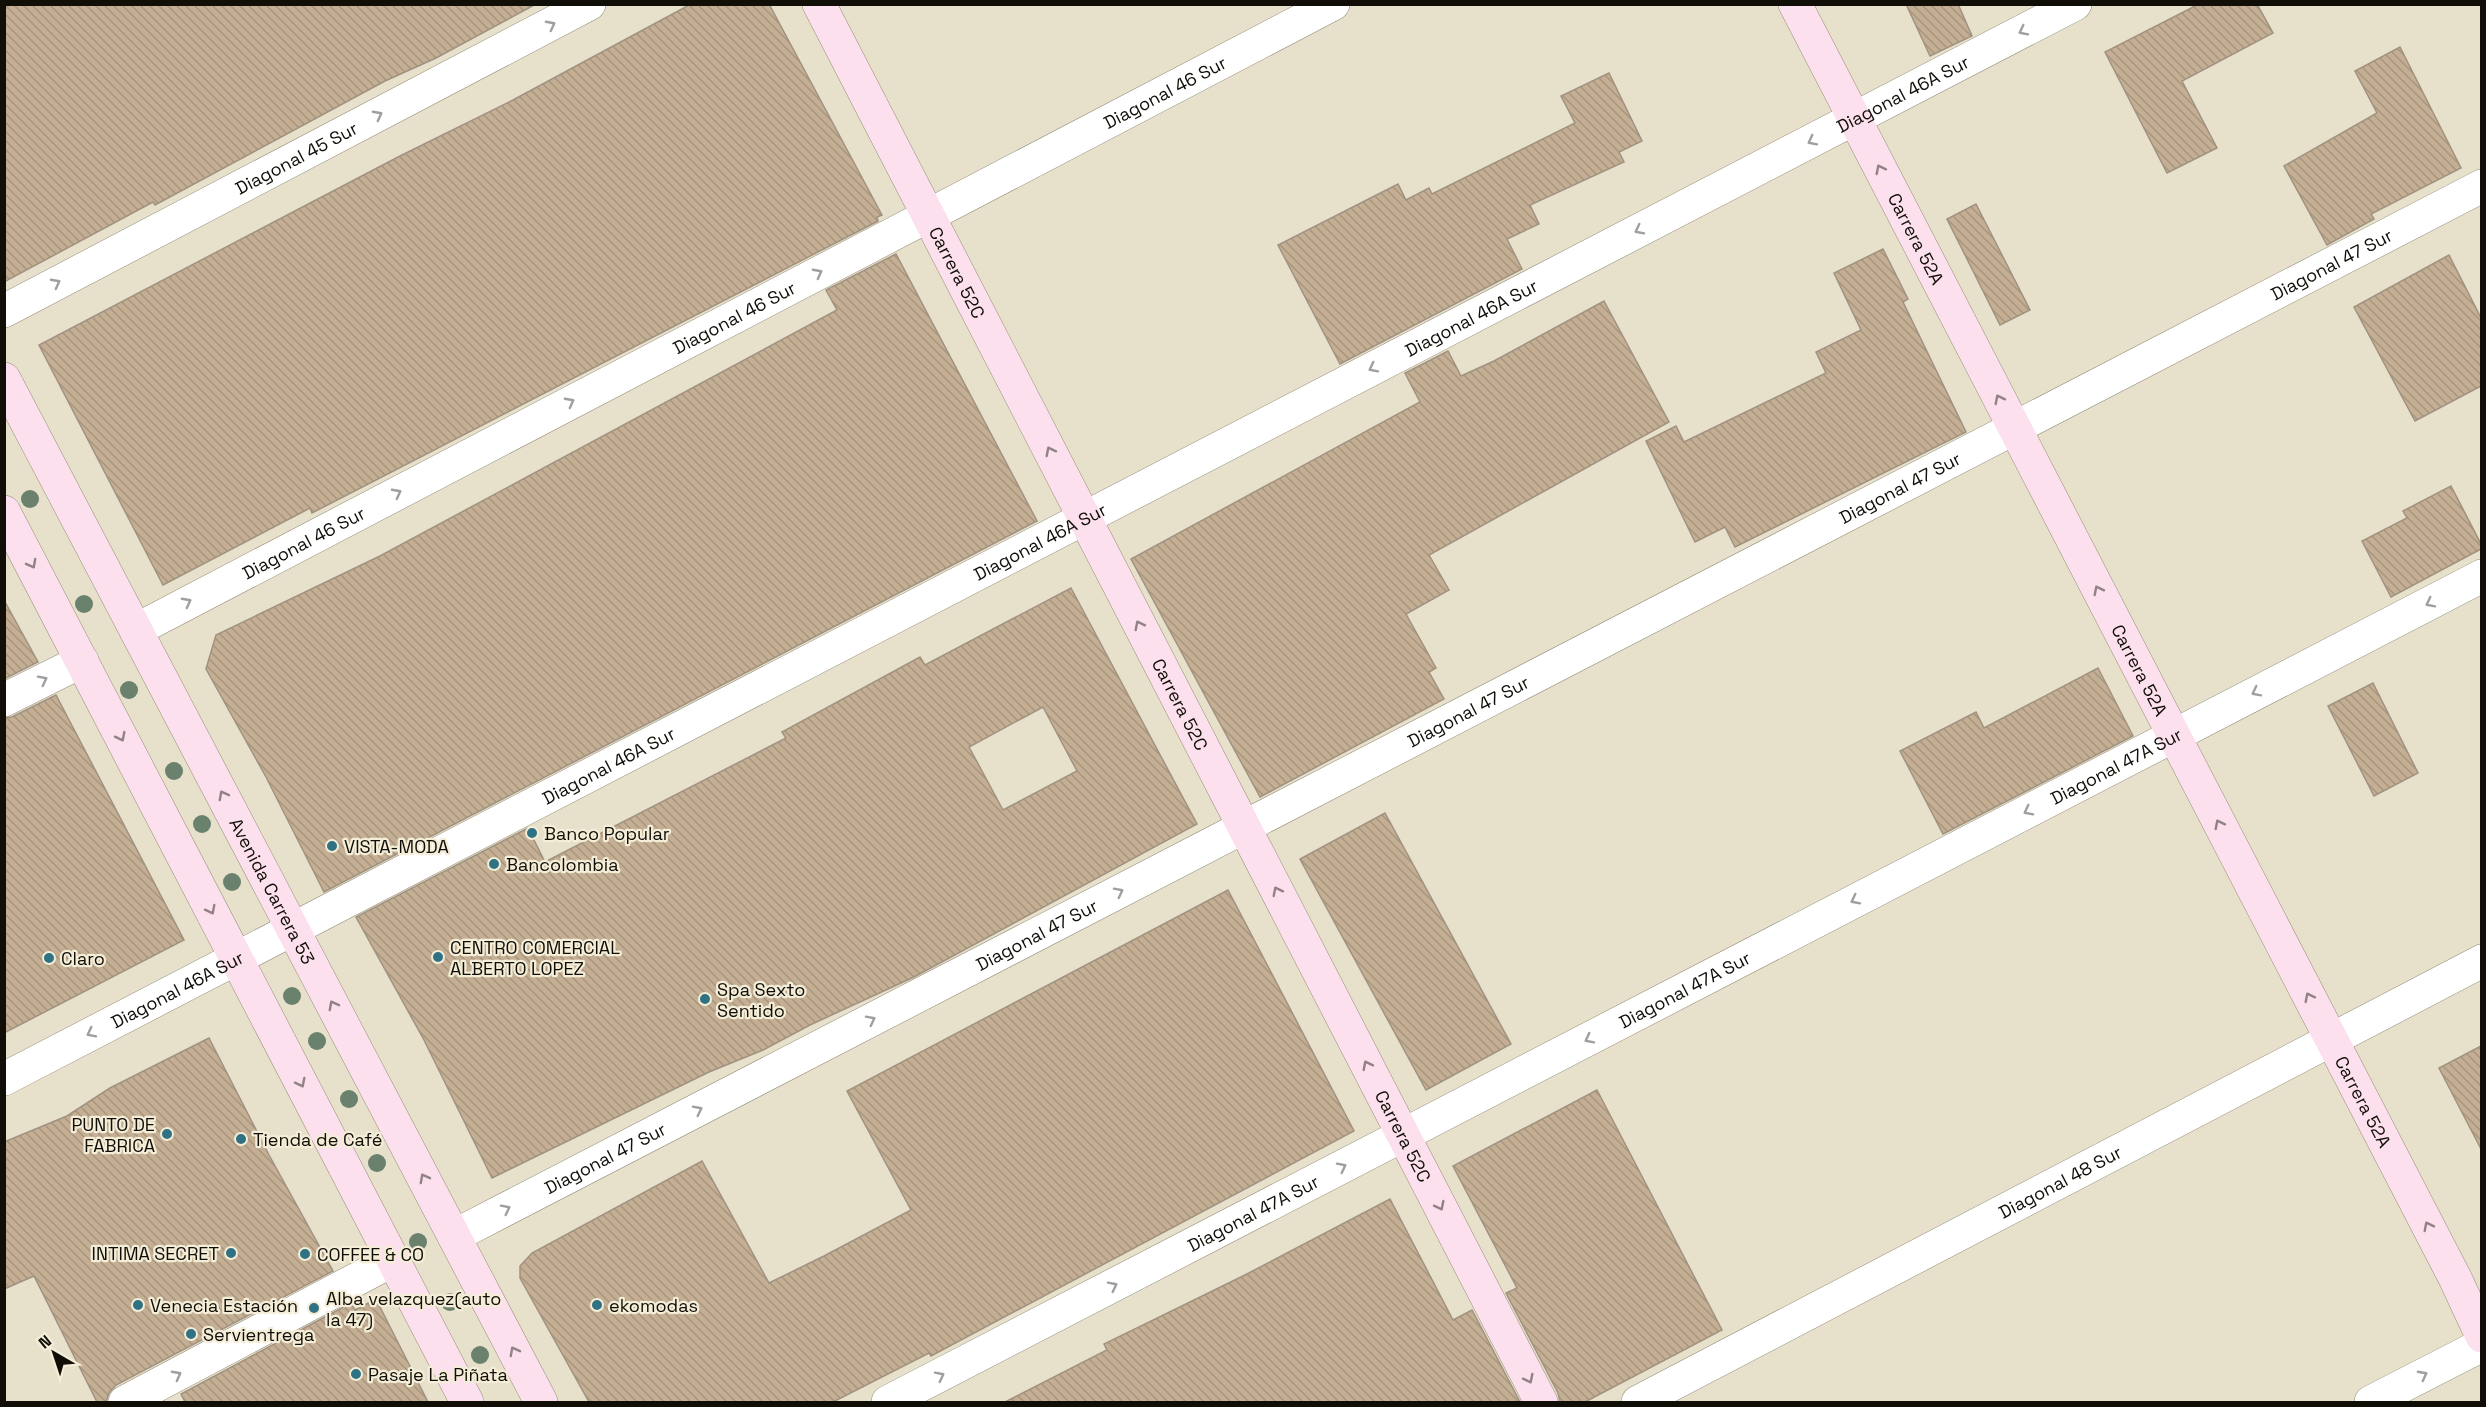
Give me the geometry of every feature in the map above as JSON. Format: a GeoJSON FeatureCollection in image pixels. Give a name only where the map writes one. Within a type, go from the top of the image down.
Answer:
{"type":"FeatureCollection","features":[{"type":"Feature","properties":{"kind":"street","name":"Diagonal 45 Sur"},"geometry":{"type":"LineString","coordinates":[[4,311],[589,4]]}},
{"type":"Feature","properties":{"kind":"street","name":"Carrera 52C"},"geometry":{"type":"LineString","coordinates":[[819,4],[1541,1402]]}},
{"type":"Feature","properties":{"kind":"street","name":"Diagonal 46 Sur"},"geometry":{"type":"LineString","coordinates":[[136,630],[1333,4]]}},
{"type":"Feature","properties":{"kind":"street","name":"Carrera 52A"},"geometry":{"type":"LineString","coordinates":[[1794,4],[2174,735],[2454,1278],[2481,1336]]}},
{"type":"Feature","properties":{"kind":"street","name":"Diagonal 46A Sur"},"geometry":{"type":"LineString","coordinates":[[4,1078],[2075,4]]}},
{"type":"Feature","properties":{"kind":"street","name":"Diagonal 47 Sur"},"geometry":{"type":"LineString","coordinates":[[454,1236],[2481,186]]}},
{"type":"Feature","properties":{"kind":"street","name":"Avenida Carrera 53"},"geometry":{"type":"LineString","coordinates":[[4,379],[541,1402]]}},
{"type":"Feature","properties":{"kind":"street"},"geometry":{"type":"LineString","coordinates":[[4,512],[467,1402]]}},
{"type":"Feature","properties":{"kind":"street","name":"Diagonal 47A Sur"},"geometry":{"type":"LineString","coordinates":[[888,1402],[2481,576]]}},
{"type":"Feature","properties":{"kind":"street"},"geometry":{"type":"LineString","coordinates":[[4,700],[82,661]]}},
{"type":"Feature","properties":{"kind":"street","name":"Diagonal 48 Sur"},"geometry":{"type":"LineString","coordinates":[[1638,1402],[2481,961]]}},
{"type":"Feature","properties":{"kind":"street"},"geometry":{"type":"LineString","coordinates":[[125,1402],[393,1260]]}},
{"type":"Feature","properties":{"kind":"street"},"geometry":{"type":"LineString","coordinates":[[2371,1402],[2481,1345]]}},
{"type":"Feature","properties":{"kind":"building"},"geometry":{"type":"Polygon","coordinates":[[[4,4],[536,4],[436,58],[385,81],[155,205],[153,202],[4,282],[4,4]]]}},
{"type":"Feature","properties":{"kind":"building"},"geometry":{"type":"Polygon","coordinates":[[[691,4],[769,4],[882,215],[877,217],[878,221],[312,513],[310,508],[163,585],[39,345],[400,156],[513,100],[691,4]]]}},
{"type":"Feature","properties":{"kind":"building"},"geometry":{"type":"Polygon","coordinates":[[[1906,4],[1958,4],[1972,36],[1930,56],[1906,4]]]}},
{"type":"Feature","properties":{"kind":"building"},"geometry":{"type":"Polygon","coordinates":[[[2199,4],[2257,4],[2273,33],[2182,81],[2217,148],[2167,173],[2105,52],[2199,4]]]}},
{"type":"Feature","properties":{"kind":"building"},"geometry":{"type":"Polygon","coordinates":[[[2400,47],[2461,168],[2371,214],[2374,219],[2327,245],[2284,166],[2377,113],[2355,71],[2400,47]]]}},
{"type":"Feature","properties":{"kind":"building"},"geometry":{"type":"Polygon","coordinates":[[[1609,73],[1642,141],[1619,152],[1624,162],[1530,205],[1539,224],[1507,239],[1522,269],[1340,364],[1278,245],[1398,184],[1406,200],[1429,188],[1432,194],[1575,123],[1561,96],[1609,73]]]}},
{"type":"Feature","properties":{"kind":"building"},"geometry":{"type":"Polygon","coordinates":[[[1976,204],[2030,310],[2000,325],[1947,219],[1976,204]]]}},
{"type":"Feature","properties":{"kind":"building"},"geometry":{"type":"Polygon","coordinates":[[[1883,249],[1908,299],[1903,302],[1966,432],[1735,547],[1725,527],[1695,542],[1646,441],[1676,426],[1684,442],[1826,373],[1816,352],[1861,330],[1834,273],[1883,249]]]}},
{"type":"Feature","properties":{"kind":"building"},"geometry":{"type":"Polygon","coordinates":[[[896,254],[1037,521],[324,892],[266,777],[206,669],[216,635],[380,556],[837,310],[826,290],[896,254]]]}},
{"type":"Feature","properties":{"kind":"building"},"geometry":{"type":"Polygon","coordinates":[[[2449,255],[2481,318],[2481,386],[2415,421],[2354,307],[2449,255]]]}},
{"type":"Feature","properties":{"kind":"building"},"geometry":{"type":"Polygon","coordinates":[[[1604,301],[1669,422],[1429,555],[1449,590],[1406,614],[1436,668],[1429,672],[1444,699],[1260,797],[1131,559],[1420,402],[1405,373],[1448,351],[1461,376],[1494,361],[1604,301]]]}},
{"type":"Feature","properties":{"kind":"building"},"geometry":{"type":"Polygon","coordinates":[[[2451,486],[2481,544],[2481,549],[2391,597],[2362,541],[2407,518],[2403,511],[2451,486]]]}},
{"type":"Feature","properties":{"kind":"building"},"geometry":{"type":"Polygon","coordinates":[[[1071,588],[1197,824],[914,977],[810,1025],[763,1050],[709,1072],[492,1178],[424,1040],[356,917],[528,828],[545,862],[786,738],[782,732],[920,657],[925,665],[1071,588]],[[1043,707],[969,747],[1003,810],[1077,771],[1043,707]]]}},
{"type":"Feature","properties":{"kind":"building"},"geometry":{"type":"Polygon","coordinates":[[[4,600],[38,662],[4,679],[4,600]]]}},
{"type":"Feature","properties":{"kind":"building"},"geometry":{"type":"Polygon","coordinates":[[[2098,668],[2133,736],[1943,834],[1900,751],[1976,712],[1984,728],[2098,668]]]}},
{"type":"Feature","properties":{"kind":"building"},"geometry":{"type":"Polygon","coordinates":[[[2373,683],[2418,773],[2374,796],[2328,706],[2373,683]]]}},
{"type":"Feature","properties":{"kind":"building"},"geometry":{"type":"Polygon","coordinates":[[[56,695],[184,940],[4,1033],[4,718],[12,717],[56,695]]]}},
{"type":"Feature","properties":{"kind":"building"},"geometry":{"type":"Polygon","coordinates":[[[1385,813],[1511,1044],[1426,1090],[1300,859],[1385,813]]]}},
{"type":"Feature","properties":{"kind":"building"},"geometry":{"type":"Polygon","coordinates":[[[1228,890],[1354,1131],[931,1356],[929,1353],[833,1402],[589,1402],[520,1278],[520,1266],[532,1253],[702,1161],[769,1283],[824,1256],[911,1210],[847,1091],[1228,890]]]}},
{"type":"Feature","properties":{"kind":"building"},"geometry":{"type":"Polygon","coordinates":[[[209,1038],[269,1155],[333,1271],[116,1385],[109,1393],[106,1402],[97,1402],[34,1276],[4,1289],[4,1142],[67,1116],[110,1088],[209,1038]]]}},
{"type":"Feature","properties":{"kind":"building"},"geometry":{"type":"Polygon","coordinates":[[[2481,1046],[2481,1149],[2439,1068],[2481,1046]]]}},
{"type":"Feature","properties":{"kind":"building"},"geometry":{"type":"Polygon","coordinates":[[[1597,1090],[1722,1330],[1585,1402],[1560,1402],[1558,1393],[1506,1293],[1517,1288],[1453,1166],[1597,1090]]]}},
{"type":"Feature","properties":{"kind":"building"},"geometry":{"type":"Polygon","coordinates":[[[1390,1199],[1453,1320],[1472,1310],[1520,1402],[1005,1402],[1107,1350],[1104,1344],[1245,1275],[1390,1199]]]}},
{"type":"Feature","properties":{"kind":"building","name":"Pasaje La Piñata"},"geometry":{"type":"Polygon","coordinates":[[[376,1299],[428,1402],[185,1402],[181,1394],[351,1303],[355,1310],[376,1299]]]}},
{"type":"Feature","properties":{"kind":"place","name":"Banco Popular"},"geometry":{"type":"Point","coordinates":[532,833]}},
{"type":"Feature","properties":{"kind":"place","name":"VISTA-MODA"},"geometry":{"type":"Point","coordinates":[332,846]}},
{"type":"Feature","properties":{"kind":"place","name":"Bancolombia"},"geometry":{"type":"Point","coordinates":[494,864]}},
{"type":"Feature","properties":{"kind":"place","name":"CENTRO COMERCIAL ALBERTO LOPEZ"},"geometry":{"type":"Point","coordinates":[438,957]}},
{"type":"Feature","properties":{"kind":"place","name":"Claro"},"geometry":{"type":"Point","coordinates":[49,958]}},
{"type":"Feature","properties":{"kind":"place","name":"Spa Sexto Sentido"},"geometry":{"type":"Point","coordinates":[705,999]}},
{"type":"Feature","properties":{"kind":"place","name":"PUNTO DE FABRICA"},"geometry":{"type":"Point","coordinates":[167,1134]}},
{"type":"Feature","properties":{"kind":"place","name":"Tienda de Café"},"geometry":{"type":"Point","coordinates":[241,1139]}},
{"type":"Feature","properties":{"kind":"place","name":"INTIMA SECRET"},"geometry":{"type":"Point","coordinates":[231,1253]}},
{"type":"Feature","properties":{"kind":"place","name":"COFFEE & CO"},"geometry":{"type":"Point","coordinates":[305,1254]}},
{"type":"Feature","properties":{"kind":"place","name":"Venecia Estación"},"geometry":{"type":"Point","coordinates":[138,1305]}},
{"type":"Feature","properties":{"kind":"place","name":"ekomodas"},"geometry":{"type":"Point","coordinates":[597,1305]}},
{"type":"Feature","properties":{"kind":"place","name":"Alba velazquez(auto la 47)"},"geometry":{"type":"Point","coordinates":[314,1308]}},
{"type":"Feature","properties":{"kind":"place","name":"Servientrega"},"geometry":{"type":"Point","coordinates":[191,1334]}},
{"type":"Feature","properties":{"kind":"place","name":"Pasaje La Piñata"},"geometry":{"type":"Point","coordinates":[356,1374]}}]}
